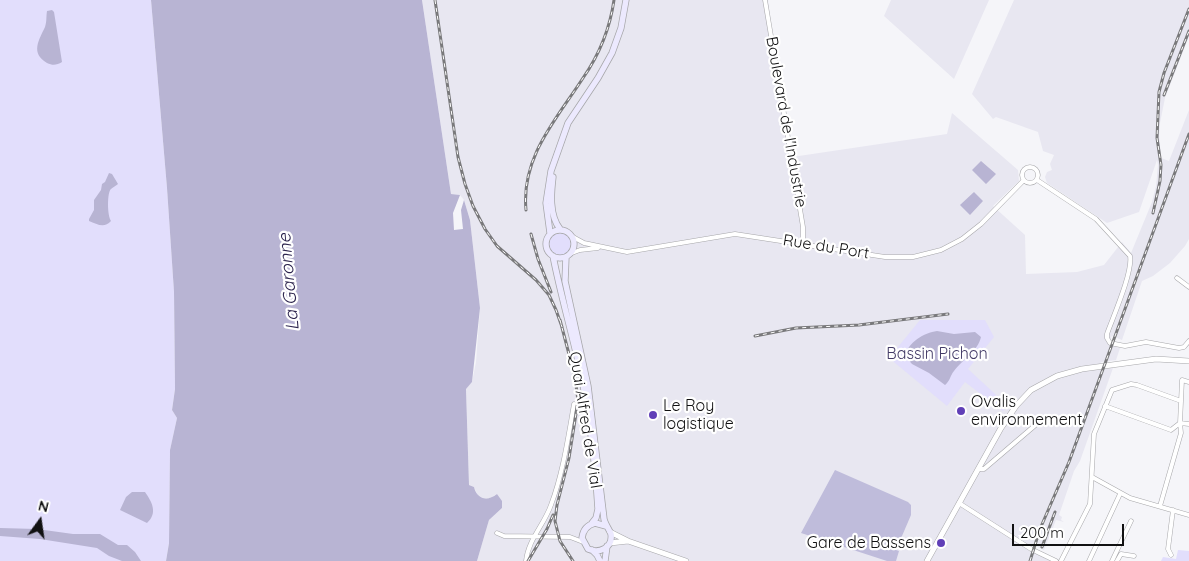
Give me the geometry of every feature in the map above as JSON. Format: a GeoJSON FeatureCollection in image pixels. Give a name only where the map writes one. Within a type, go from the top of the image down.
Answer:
{"type":"FeatureCollection","features":[{"type":"Feature","properties":{"kind":"main road"},"geometry":{"type":"LineString","coordinates":[[550,233],[560,229],[568,231],[573,237],[575,247],[569,255],[558,258],[553,256],[546,247],[550,233],[546,198],[550,171],[568,123],[612,54],[621,28],[626,0]]}},
{"type":"Feature","properties":{"kind":"main road"},"geometry":{"type":"LineString","coordinates":[[555,157],[552,206],[554,218],[560,229]]}},
{"type":"Feature","properties":{"kind":"main road","name":"Quai Alfred de Vial"},"geometry":{"type":"LineString","coordinates":[[569,255],[565,281],[588,386],[604,518],[608,529]]}},
{"type":"Feature","properties":{"kind":"main road","name":"Quai Alfred de Vial"},"geometry":{"type":"LineString","coordinates":[[553,256],[578,361],[588,422],[598,510],[596,518],[591,524]]}},
{"type":"Feature","properties":{"kind":"main road"},"geometry":{"type":"LineString","coordinates":[[600,561],[597,555],[583,542],[582,538],[584,529],[591,524],[599,523],[608,529],[605,561]]}},
{"type":"Feature","properties":{"kind":"main road"},"geometry":{"type":"LineString","coordinates":[[592,550],[600,551],[608,545]]}},
{"type":"Feature","properties":{"kind":"street","name":"Boulevard de l'Industrie"},"geometry":{"type":"LineString","coordinates":[[765,0],[803,227],[803,244]]}},
{"type":"Feature","properties":{"kind":"street"},"geometry":{"type":"LineString","coordinates":[[1032,166],[1038,172],[1037,180],[1030,183],[1024,180],[1022,172],[1026,167],[1032,166]]}},
{"type":"Feature","properties":{"kind":"street","name":"Rue du Port"},"geometry":{"type":"LineString","coordinates":[[573,237],[581,242],[620,251],[633,251],[735,234],[885,257],[927,255],[953,245],[971,233],[1024,180]]}},
{"type":"Feature","properties":{"kind":"street"},"geometry":{"type":"LineString","coordinates":[[1037,180],[1096,219],[1130,256],[1128,275],[1107,334],[1110,342],[1120,346],[1146,342],[1179,348],[1184,347],[1189,341]]}},
{"type":"Feature","properties":{"kind":"street","name":"Rue du Port"},"geometry":{"type":"LineString","coordinates":[[569,255],[585,249],[602,248]]}},
{"type":"Feature","properties":{"kind":"street"},"geometry":{"type":"LineString","coordinates":[[1177,278],[1189,287]]}},
{"type":"Feature","properties":{"kind":"street"},"geometry":{"type":"LineString","coordinates":[[927,561],[1001,428],[1016,406],[1031,390],[1044,381],[1082,369],[1142,360],[1170,358],[1189,361]]}},
{"type":"Feature","properties":{"kind":"street"},"geometry":{"type":"LineString","coordinates":[[1160,506],[1181,433],[1182,380],[1189,382]]}},
{"type":"Feature","properties":{"kind":"street"},"geometry":{"type":"LineString","coordinates":[[1061,561],[1090,504],[1094,434],[1112,390],[1131,384],[1181,401]]}},
{"type":"Feature","properties":{"kind":"street"},"geometry":{"type":"LineString","coordinates":[[526,561],[534,536],[548,513],[552,501],[565,457],[574,404]]}},
{"type":"Feature","properties":{"kind":"street"},"geometry":{"type":"LineString","coordinates":[[1105,406],[1171,430],[1180,423],[1189,424]]}},
{"type":"Feature","properties":{"kind":"street"},"geometry":{"type":"LineString","coordinates":[[979,469],[984,469],[1039,422]]}},
{"type":"Feature","properties":{"kind":"street"},"geometry":{"type":"LineString","coordinates":[[988,452],[991,458],[996,459]]}},
{"type":"Feature","properties":{"kind":"street"},"geometry":{"type":"LineString","coordinates":[[1092,477],[1120,494],[1189,516]]}},
{"type":"Feature","properties":{"kind":"street"},"geometry":{"type":"LineString","coordinates":[[1089,561],[1120,494]]}},
{"type":"Feature","properties":{"kind":"street"},"geometry":{"type":"LineString","coordinates":[[959,503],[1031,549],[1056,561]]}},
{"type":"Feature","properties":{"kind":"street"},"geometry":{"type":"LineString","coordinates":[[1171,555],[1168,549],[1173,510]]}},
{"type":"Feature","properties":{"kind":"street"},"geometry":{"type":"LineString","coordinates":[[1112,561],[1130,521]]}},
{"type":"Feature","properties":{"kind":"street"},"geometry":{"type":"LineString","coordinates":[[608,529],[628,541],[686,561]]}},
{"type":"Feature","properties":{"kind":"street"},"geometry":{"type":"LineString","coordinates":[[497,534],[504,536],[570,537],[583,542]]}},
{"type":"Feature","properties":{"kind":"street"},"geometry":{"type":"LineString","coordinates":[[608,545],[628,541]]}},
{"type":"Feature","properties":{"kind":"street"},"geometry":{"type":"LineString","coordinates":[[1117,561],[1120,554],[1134,556]]}},
{"type":"Feature","properties":{"kind":"shaded area"},"geometry":{"type":"Polygon","coordinates":[[[422,0],[768,0],[781,108],[792,157],[947,134],[952,113],[1018,170],[1019,181],[993,206],[1025,235],[1026,274],[1077,272],[1104,265],[1122,242],[1131,253],[1152,202],[1158,165],[1157,160],[1139,212],[1107,223],[1047,183],[1045,177],[1047,172],[1052,170],[1050,164],[1054,155],[1043,151],[1038,132],[996,117],[993,119],[972,94],[1014,0],[1189,0],[1189,36],[1165,98],[1159,135],[1161,158],[1169,161],[1189,110],[1189,239],[1170,263],[1153,276],[1142,281],[1122,340],[1112,336],[1108,344],[1120,348],[1116,360],[1101,362],[1097,370],[1113,368],[1059,515],[1064,522],[1056,520],[1044,550],[1032,544],[1030,550],[1051,561],[477,561],[489,520],[502,508],[497,494],[490,498],[483,498],[478,496],[474,487],[469,485],[466,388],[472,382],[476,362],[480,308],[470,220],[464,200],[460,195],[451,194],[422,0]]]}},
{"type":"Feature","properties":{"kind":"shaded area"},"geometry":{"type":"Polygon","coordinates":[[[891,0],[989,0],[954,79],[884,16],[891,0]]]}},
{"type":"Feature","properties":{"kind":"shaded area"},"geometry":{"type":"Polygon","coordinates":[[[835,470],[911,505],[911,515],[896,550],[899,551],[896,561],[887,561],[801,533],[835,470]]]}},
{"type":"Feature","properties":{"kind":"green space"},"geometry":{"type":"Polygon","coordinates":[[[0,0],[151,0],[174,292],[175,389],[172,410],[177,418],[170,450],[169,543],[166,561],[0,561],[0,0]]]}},
{"type":"Feature","properties":{"kind":"green space"},"geometry":{"type":"Polygon","coordinates":[[[560,233],[568,236],[571,244],[568,252],[560,255],[552,252],[549,244],[552,236],[560,233]]]}},
{"type":"Feature","properties":{"kind":"green space","name":"Bassin Pichon"},"geometry":{"type":"Polygon","coordinates":[[[920,320],[985,320],[994,337],[968,369],[1007,405],[1003,411],[965,382],[947,406],[889,358],[920,320]]]}},
{"type":"Feature","properties":{"kind":"green space"},"geometry":{"type":"Polygon","coordinates":[[[1178,550],[1189,551],[1189,561],[1161,561],[1163,557],[1176,559],[1178,550]]]}},
{"type":"Feature","properties":{"kind":"water","name":"La Garonne"},"geometry":{"type":"Polygon","coordinates":[[[151,0],[422,0],[451,194],[460,195],[453,213],[454,230],[463,229],[461,210],[464,200],[470,220],[480,308],[472,382],[466,389],[469,485],[474,487],[480,497],[490,498],[497,494],[502,501],[502,508],[489,520],[477,561],[166,561],[169,543],[170,450],[177,418],[172,410],[175,389],[174,292],[151,0]]]}},
{"type":"Feature","properties":{"kind":"water"},"geometry":{"type":"Polygon","coordinates":[[[52,10],[54,12],[62,62],[55,65],[47,63],[37,51],[37,46],[46,25],[47,11],[52,10]]]}},
{"type":"Feature","properties":{"kind":"water"},"geometry":{"type":"Polygon","coordinates":[[[981,161],[996,174],[986,184],[972,170],[981,161]]]}},
{"type":"Feature","properties":{"kind":"water"},"geometry":{"type":"Polygon","coordinates":[[[109,173],[112,174],[118,184],[111,189],[108,199],[111,221],[106,225],[100,225],[89,221],[89,219],[94,210],[94,200],[109,173]]]}},
{"type":"Feature","properties":{"kind":"water"},"geometry":{"type":"Polygon","coordinates":[[[974,192],[983,201],[970,215],[960,205],[974,192]]]}},
{"type":"Feature","properties":{"kind":"water","name":"Bassin Pichon"},"geometry":{"type":"Polygon","coordinates":[[[937,331],[954,334],[975,332],[981,337],[977,347],[957,367],[945,385],[929,373],[912,364],[905,356],[913,342],[937,331]]]}},
{"type":"Feature","properties":{"kind":"water"},"geometry":{"type":"Polygon","coordinates":[[[132,492],[145,492],[150,500],[153,511],[147,523],[120,510],[126,497],[132,492]]]}},
{"type":"Feature","properties":{"kind":"water"},"geometry":{"type":"Polygon","coordinates":[[[0,528],[37,529],[73,534],[100,534],[118,545],[127,545],[141,561],[122,561],[109,556],[97,548],[40,539],[0,536],[0,528]]]}},
{"type":"Feature","properties":{"kind":"railway"},"geometry":{"type":"LineString","coordinates":[[435,0],[458,157],[473,206],[485,229],[497,246],[536,280],[549,295],[562,327]]}},
{"type":"Feature","properties":{"kind":"railway"},"geometry":{"type":"LineString","coordinates":[[526,210],[526,191],[529,173],[535,156],[552,124],[594,60],[607,31],[614,0]]}},
{"type":"Feature","properties":{"kind":"railway"},"geometry":{"type":"LineString","coordinates":[[1153,213],[1160,181],[1161,165],[1157,138],[1159,92],[1164,73],[1189,9]]}},
{"type":"Feature","properties":{"kind":"railway"},"geometry":{"type":"LineString","coordinates":[[1164,95],[1189,31]]}},
{"type":"Feature","properties":{"kind":"railway"},"geometry":{"type":"LineString","coordinates":[[1030,561],[1040,529],[1069,462],[1189,134]]}},
{"type":"Feature","properties":{"kind":"railway"},"geometry":{"type":"LineString","coordinates":[[531,234],[538,259],[551,292]]}},
{"type":"Feature","properties":{"kind":"railway"},"geometry":{"type":"LineString","coordinates":[[755,336],[796,328],[859,325],[948,314]]}},
{"type":"Feature","properties":{"kind":"railway"},"geometry":{"type":"LineString","coordinates":[[560,320],[575,377],[578,401],[569,458],[557,505],[555,521],[560,541],[573,561]]}},
{"type":"Feature","properties":{"kind":"railway"},"geometry":{"type":"LineString","coordinates":[[1042,547],[1055,512]]}},
{"type":"Feature","properties":{"kind":"railway"},"geometry":{"type":"LineString","coordinates":[[528,561],[553,515]]}},
{"type":"Feature","properties":{"kind":"place","name":"Ovalis environnement"},"geometry":{"type":"Point","coordinates":[961,411]}},
{"type":"Feature","properties":{"kind":"place","name":"Le Roy logistique"},"geometry":{"type":"Point","coordinates":[653,415]}},
{"type":"Feature","properties":{"kind":"place","name":"Gare de Bassens"},"geometry":{"type":"Point","coordinates":[941,543]}}]}
